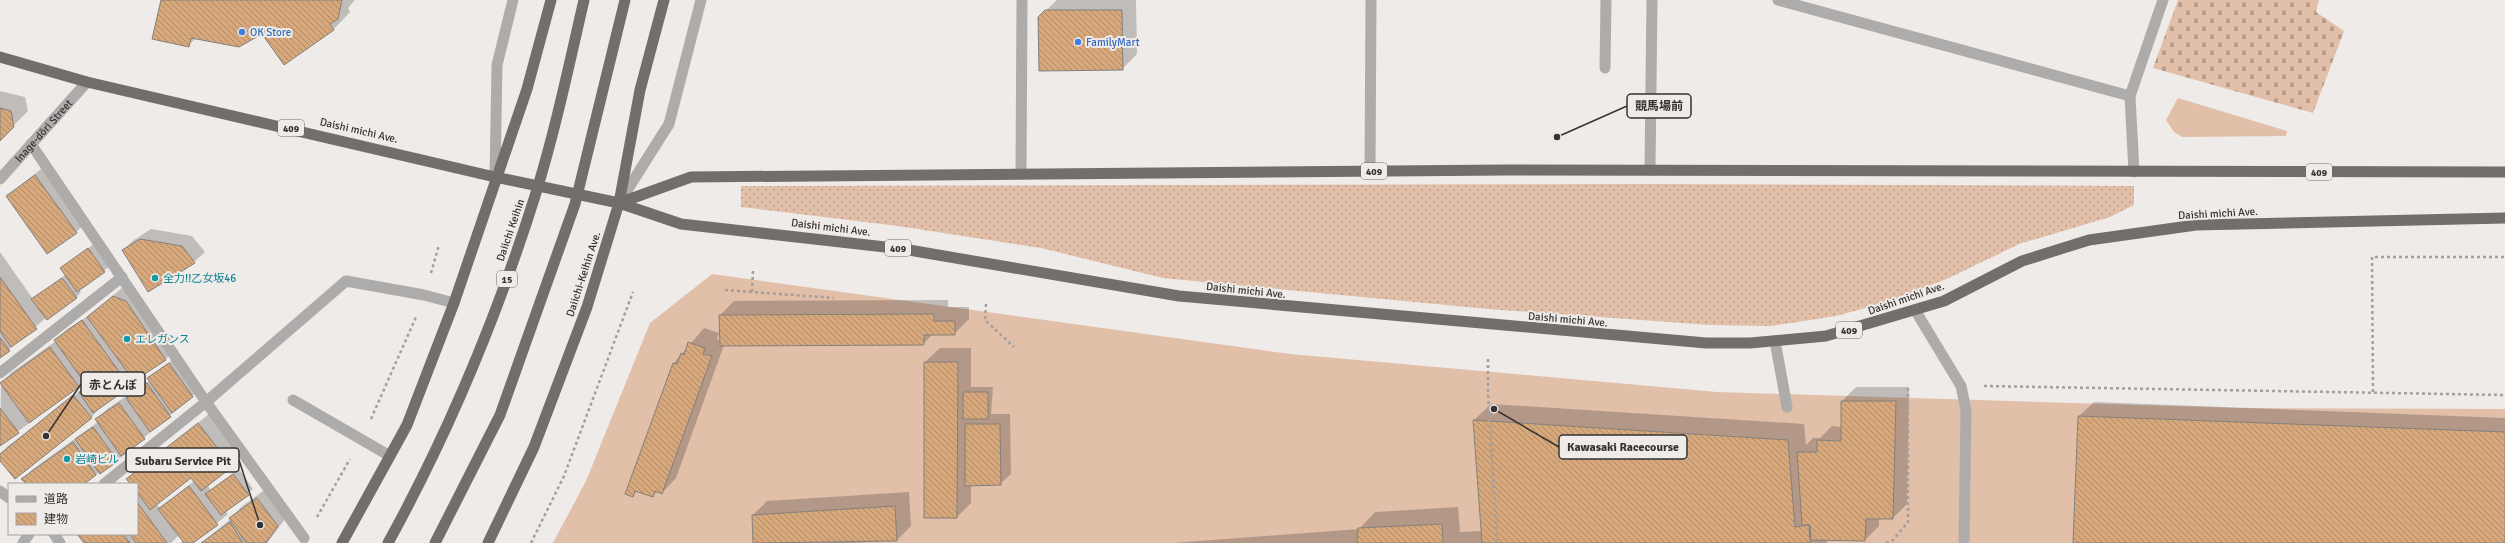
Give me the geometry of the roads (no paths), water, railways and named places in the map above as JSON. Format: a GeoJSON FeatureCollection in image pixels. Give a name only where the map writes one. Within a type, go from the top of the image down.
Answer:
{"type":"FeatureCollection","features":[{"type":"Feature","properties":{"kind":"highway"},"geometry":{"type":"LineString","coordinates":[[342,543],[407,426],[454,303],[495,177],[527,89],[551,0]]}},
{"type":"Feature","properties":{"kind":"highway","name":"Daiichi Keihin"},"geometry":{"type":"LineString","coordinates":[[388,543],[460,398],[498,304],[535,195],[584,0]]}},
{"type":"Feature","properties":{"kind":"highway"},"geometry":{"type":"LineString","coordinates":[[435,543],[500,415],[575,204],[626,0]]}},
{"type":"Feature","properties":{"kind":"highway","name":"Daiichi-Keihin Ave."},"geometry":{"type":"LineString","coordinates":[[488,543],[534,447],[587,306],[619,203],[640,90],[664,0]]}},
{"type":"Feature","properties":{"kind":"highway","name":"Daishi michi Ave."},"geometry":{"type":"LineString","coordinates":[[0,57],[86,82],[495,177],[619,203],[681,224],[903,249],[1179,296],[1698,343],[1750,343],[1826,336],[1944,300],[2022,261],[2089,240],[2196,224],[2505,218]]}},
{"type":"Feature","properties":{"kind":"highway","name":"409"},"geometry":{"type":"LineString","coordinates":[[619,203],[691,177],[1022,173],[1650,170],[2505,172]]}},
{"type":"Feature","properties":{"kind":"street"},"geometry":{"type":"LineString","coordinates":[[495,177],[497,65],[513,0]]}},
{"type":"Feature","properties":{"kind":"street"},"geometry":{"type":"LineString","coordinates":[[619,203],[668,124],[701,0]]}},
{"type":"Feature","properties":{"kind":"street"},"geometry":{"type":"LineString","coordinates":[[1022,0],[1022,173]]}},
{"type":"Feature","properties":{"kind":"street"},"geometry":{"type":"LineString","coordinates":[[1370,171],[1371,0]]}},
{"type":"Feature","properties":{"kind":"street"},"geometry":{"type":"LineString","coordinates":[[1605,68],[1606,0]]}},
{"type":"Feature","properties":{"kind":"street"},"geometry":{"type":"LineString","coordinates":[[1650,170],[1652,0]]}},
{"type":"Feature","properties":{"kind":"street"},"geometry":{"type":"LineString","coordinates":[[1778,0],[2130,96]]}},
{"type":"Feature","properties":{"kind":"street"},"geometry":{"type":"LineString","coordinates":[[2134,172],[2130,96],[2163,0]]}},
{"type":"Feature","properties":{"kind":"street","name":"Inage-dōri Street"},"geometry":{"type":"LineString","coordinates":[[0,179],[86,82]]}},
{"type":"Feature","properties":{"kind":"street"},"geometry":{"type":"LineString","coordinates":[[31,144],[206,402],[304,538]]}},
{"type":"Feature","properties":{"kind":"street"},"geometry":{"type":"LineString","coordinates":[[0,373],[122,277]]}},
{"type":"Feature","properties":{"kind":"street"},"geometry":{"type":"LineString","coordinates":[[105,483],[206,402],[346,281],[424,295],[454,303]]}},
{"type":"Feature","properties":{"kind":"street"},"geometry":{"type":"LineString","coordinates":[[1915,310],[1961,386],[1966,410],[1964,543]]}},
{"type":"Feature","properties":{"kind":"street"},"geometry":{"type":"LineString","coordinates":[[1775,341],[1787,407]]}},
{"type":"Feature","properties":{"kind":"street"},"geometry":{"type":"LineString","coordinates":[[293,400],[390,456]]}},
{"type":"Feature","properties":{"kind":"street"},"geometry":{"type":"LineString","coordinates":[[0,490],[8,497]]}},
{"type":"Feature","properties":{"kind":"place","name":"OK Store"},"geometry":{"type":"Point","coordinates":[242,32]}},
{"type":"Feature","properties":{"kind":"place","name":"FamilyMart"},"geometry":{"type":"Point","coordinates":[1078,42]}},
{"type":"Feature","properties":{"kind":"place","name":"競馬場前"},"geometry":{"type":"Point","coordinates":[1557,137]}},
{"type":"Feature","properties":{"kind":"place","name":"全力!!乙女坂46"},"geometry":{"type":"Point","coordinates":[155,278]}},
{"type":"Feature","properties":{"kind":"place","name":"エレガンス"},"geometry":{"type":"Point","coordinates":[127,339]}},
{"type":"Feature","properties":{"kind":"place","name":"Kawasaki Racecourse"},"geometry":{"type":"Point","coordinates":[1494,409]}},
{"type":"Feature","properties":{"kind":"place","name":"赤とんぼ"},"geometry":{"type":"Point","coordinates":[46,436]}},
{"type":"Feature","properties":{"kind":"place","name":"岩崎ビル"},"geometry":{"type":"Point","coordinates":[67,459]}},
{"type":"Feature","properties":{"kind":"place","name":"Subaru Service Pit"},"geometry":{"type":"Point","coordinates":[260,525]}}]}
